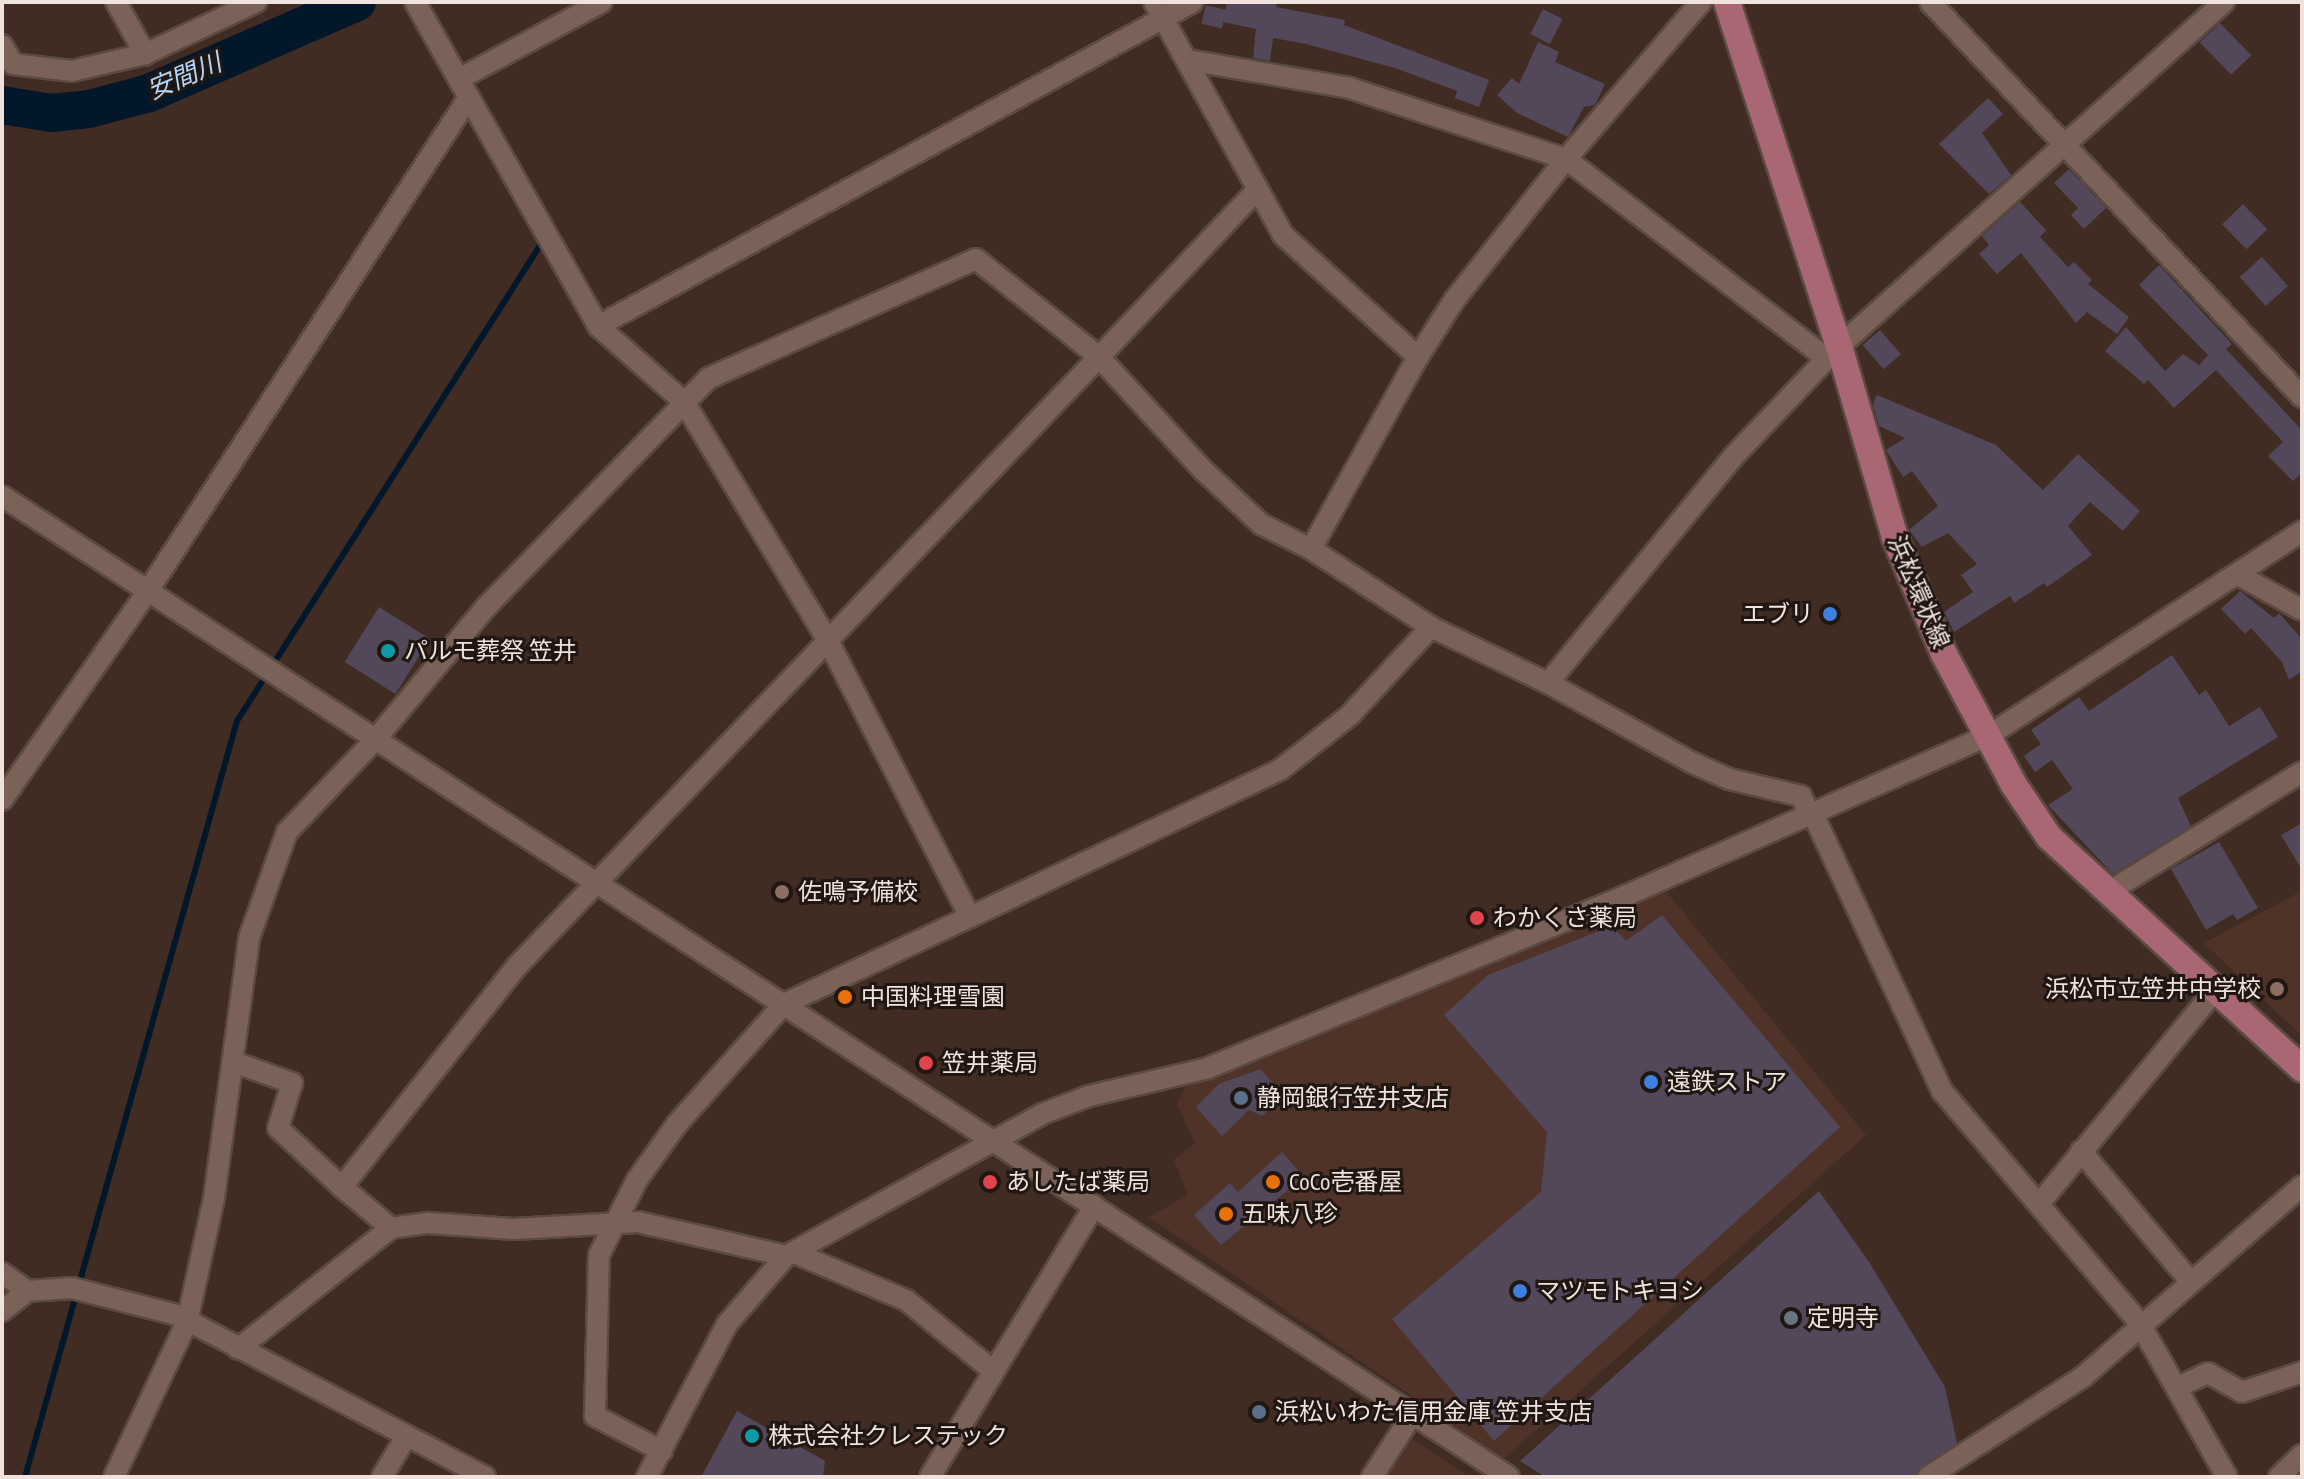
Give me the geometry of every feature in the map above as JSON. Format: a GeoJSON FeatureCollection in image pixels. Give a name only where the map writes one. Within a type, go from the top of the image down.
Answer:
{"type":"FeatureCollection","features":[{"type":"Feature","properties":{"kind":"main road","name":"浜松環状線"},"geometry":{"type":"LineString","coordinates":[[1727,2],[1833,352],[1895,538],[1944,654],[1988,736],[2049,837],[2302,1069]]}},
{"type":"Feature","properties":{"kind":"street"},"geometry":{"type":"LineString","coordinates":[[116,2],[145,54]]}},
{"type":"Feature","properties":{"kind":"street"},"geometry":{"type":"LineString","coordinates":[[2,45],[13,64],[72,71],[145,54],[256,2]]}},
{"type":"Feature","properties":{"kind":"street"},"geometry":{"type":"LineString","coordinates":[[415,2],[598,326],[684,402],[827,639],[970,917]]}},
{"type":"Feature","properties":{"kind":"street"},"geometry":{"type":"LineString","coordinates":[[2,800],[148,591],[464,88],[602,2]]}},
{"type":"Feature","properties":{"kind":"street"},"geometry":{"type":"LineString","coordinates":[[598,326],[1159,10],[1193,2]]}},
{"type":"Feature","properties":{"kind":"street"},"geometry":{"type":"LineString","coordinates":[[1311,549],[1418,357],[1455,299],[1566,159],[1701,2]]}},
{"type":"Feature","properties":{"kind":"street"},"geometry":{"type":"LineString","coordinates":[[1930,2],[2302,397]]}},
{"type":"Feature","properties":{"kind":"street"},"geometry":{"type":"LineString","coordinates":[[1548,683],[1733,457],[1833,352],[2068,147],[2224,2]]}},
{"type":"Feature","properties":{"kind":"street"},"geometry":{"type":"LineString","coordinates":[[1159,10],[1283,235],[1418,357]]}},
{"type":"Feature","properties":{"kind":"street"},"geometry":{"type":"LineString","coordinates":[[1188,60],[1350,88],[1566,159],[1833,352]]}},
{"type":"Feature","properties":{"kind":"street"},"geometry":{"type":"LineString","coordinates":[[342,1187],[439,1059],[517,966],[1257,190]]}},
{"type":"Feature","properties":{"kind":"street"},"geometry":{"type":"LineString","coordinates":[[114,1477],[187,1322],[214,1198],[249,938],[287,832],[374,741],[487,606],[709,378],[976,259],[1099,357],[1204,471],[1261,524],[1311,549],[1431,627],[1548,683],[1729,779],[1801,796],[1942,1091],[2140,1324],[2227,1477]]}},
{"type":"Feature","properties":{"kind":"street"},"geometry":{"type":"LineString","coordinates":[[2,496],[269,674],[1350,1369],[1412,1415],[1509,1477]]}},
{"type":"Feature","properties":{"kind":"street"},"geometry":{"type":"LineString","coordinates":[[647,1477],[727,1324],[792,1255],[995,1140],[1089,1096],[1208,1068],[1811,814],[1988,736],[2302,531]]}},
{"type":"Feature","properties":{"kind":"street"},"geometry":{"type":"LineString","coordinates":[[2237,574],[2302,610]]}},
{"type":"Feature","properties":{"kind":"street"},"geometry":{"type":"LineString","coordinates":[[662,1451],[595,1416],[599,1255],[613,1222],[677,1124],[784,1004],[1281,769],[1350,715],[1431,627]]}},
{"type":"Feature","properties":{"kind":"street"},"geometry":{"type":"LineString","coordinates":[[2107,893],[2302,772]]}},
{"type":"Feature","properties":{"kind":"street"},"geometry":{"type":"LineString","coordinates":[[2039,1204],[2217,988]]}},
{"type":"Feature","properties":{"kind":"street"},"geometry":{"type":"LineString","coordinates":[[234,1062],[292,1083],[278,1128],[391,1228]]}},
{"type":"Feature","properties":{"kind":"street"},"geometry":{"type":"LineString","coordinates":[[2081,1151],[2190,1281]]}},
{"type":"Feature","properties":{"kind":"street"},"geometry":{"type":"LineString","coordinates":[[1932,1476],[2049,1402],[2302,1186]]}},
{"type":"Feature","properties":{"kind":"street"},"geometry":{"type":"LineString","coordinates":[[930,1477],[1094,1206]]}},
{"type":"Feature","properties":{"kind":"street"},"geometry":{"type":"LineString","coordinates":[[238,1349],[391,1228],[428,1223],[514,1229],[613,1222],[667,1226],[792,1255],[906,1300],[992,1370]]}},
{"type":"Feature","properties":{"kind":"street"},"geometry":{"type":"LineString","coordinates":[[2,1273],[28,1291]]}},
{"type":"Feature","properties":{"kind":"street"},"geometry":{"type":"LineString","coordinates":[[2,1311],[28,1291],[76,1289],[187,1322],[485,1477]]}},
{"type":"Feature","properties":{"kind":"street"},"geometry":{"type":"LineString","coordinates":[[2178,1387],[2208,1373],[2242,1392],[2302,1372]]}},
{"type":"Feature","properties":{"kind":"street"},"geometry":{"type":"LineString","coordinates":[[1372,1477],[1412,1415]]}},
{"type":"Feature","properties":{"kind":"street"},"geometry":{"type":"LineString","coordinates":[[382,1477],[406,1437]]}},
{"type":"Feature","properties":{"kind":"street"},"geometry":{"type":"LineString","coordinates":[[2279,1477],[2302,1455]]}},
{"type":"Feature","properties":{"kind":"shaded area"},"geometry":{"type":"Polygon","coordinates":[[[1665,890],[1866,1135],[1504,1459],[1149,1217],[1188,1195],[1174,1160],[1195,1143],[1177,1104],[1187,1084],[1665,890]]]}},
{"type":"Feature","properties":{"kind":"shaded area","name":"浜松市立笠井中学校"},"geometry":{"type":"Polygon","coordinates":[[[2302,891],[2302,1036],[2204,943],[2302,891]]]}},
{"type":"Feature","properties":{"kind":"shaded area"},"geometry":{"type":"Polygon","coordinates":[[[1411,1438],[1469,1477],[1387,1477],[1411,1438]]]}},
{"type":"Feature","properties":{"kind":"building"},"geometry":{"type":"Polygon","coordinates":[[[1227,2],[1277,2],[1276,7],[1345,20],[1344,25],[1489,80],[1479,107],[1455,98],[1457,91],[1395,68],[1306,44],[1273,38],[1270,61],[1253,58],[1256,29],[1223,22],[1227,2]]]}},
{"type":"Feature","properties":{"kind":"building"},"geometry":{"type":"Polygon","coordinates":[[[1206,5],[1226,10],[1222,29],[1201,23],[1206,5]]]}},
{"type":"Feature","properties":{"kind":"building"},"geometry":{"type":"Polygon","coordinates":[[[1543,9],[1563,19],[1550,44],[1530,34],[1543,9]]]}},
{"type":"Feature","properties":{"kind":"building"},"geometry":{"type":"Polygon","coordinates":[[[2220,23],[2251,55],[2231,75],[2200,42],[2220,23]]]}},
{"type":"Feature","properties":{"kind":"building"},"geometry":{"type":"Polygon","coordinates":[[[1538,42],[1559,52],[1555,62],[1605,84],[1595,105],[1584,107],[1568,137],[1517,113],[1497,95],[1512,78],[1519,84],[1538,42]]]}},
{"type":"Feature","properties":{"kind":"building"},"geometry":{"type":"Polygon","coordinates":[[[1988,98],[2003,114],[1982,133],[2011,175],[1989,194],[1939,144],[1988,98]]]}},
{"type":"Feature","properties":{"kind":"building"},"geometry":{"type":"Polygon","coordinates":[[[2069,169],[2106,208],[2084,229],[2071,215],[2078,208],[2054,183],[2069,169]]]}},
{"type":"Feature","properties":{"kind":"building"},"geometry":{"type":"Polygon","coordinates":[[[2020,202],[2046,230],[2040,237],[2068,267],[2074,262],[2092,280],[2088,284],[2129,317],[2117,334],[2087,312],[2076,323],[2021,253],[1997,274],[1979,254],[1989,245],[1982,236],[2020,202]]]}},
{"type":"Feature","properties":{"kind":"building"},"geometry":{"type":"Polygon","coordinates":[[[2243,204],[2267,229],[2246,249],[2222,224],[2243,204]]]}},
{"type":"Feature","properties":{"kind":"building"},"geometry":{"type":"Polygon","coordinates":[[[2262,257],[2288,286],[2266,306],[2240,277],[2262,257]]]}},
{"type":"Feature","properties":{"kind":"building"},"geometry":{"type":"Polygon","coordinates":[[[2159,265],[2232,344],[2226,349],[2302,430],[2302,473],[2293,481],[2268,456],[2283,442],[2216,370],[2174,408],[2148,380],[2144,384],[2105,351],[2126,327],[2165,371],[2183,354],[2199,365],[2208,355],[2139,285],[2159,265]]]}},
{"type":"Feature","properties":{"kind":"building"},"geometry":{"type":"Polygon","coordinates":[[[1880,330],[1901,354],[1884,369],[1863,345],[1880,330]]]}},
{"type":"Feature","properties":{"kind":"building"},"geometry":{"type":"Polygon","coordinates":[[[1877,395],[1996,445],[2043,490],[2078,454],[2140,511],[2123,531],[2090,502],[2068,526],[2092,555],[2047,587],[2044,583],[2014,603],[2010,596],[1954,632],[1944,612],[1973,592],[1961,575],[1977,564],[1948,533],[1922,547],[1909,530],[1938,506],[1912,471],[1903,477],[1886,450],[1905,438],[1879,426],[1873,404],[1877,395]]]}},
{"type":"Feature","properties":{"kind":"building"},"geometry":{"type":"Polygon","coordinates":[[[2240,591],[2274,618],[2279,613],[2302,639],[2302,671],[2289,680],[2282,662],[2251,628],[2245,634],[2221,609],[2240,591]]]}},
{"type":"Feature","properties":{"kind":"building","name":"パルモ葬祭 笠井"},"geometry":{"type":"Polygon","coordinates":[[[379,607],[430,639],[395,694],[345,662],[379,607]]]}},
{"type":"Feature","properties":{"kind":"building"},"geometry":{"type":"Polygon","coordinates":[[[2172,655],[2199,695],[2206,690],[2229,726],[2260,707],[2278,737],[2178,798],[2191,826],[2113,874],[2048,805],[2073,789],[2052,760],[2035,772],[2024,756],[2041,744],[2031,730],[2079,697],[2089,711],[2172,655]]]}},
{"type":"Feature","properties":{"kind":"building"},"geometry":{"type":"Polygon","coordinates":[[[2302,823],[2302,870],[2281,835],[2302,823]]]}},
{"type":"Feature","properties":{"kind":"building"},"geometry":{"type":"Polygon","coordinates":[[[2219,842],[2258,908],[2237,920],[2233,914],[2206,930],[2171,869],[2219,842]]]}},
{"type":"Feature","properties":{"kind":"building"},"geometry":{"type":"Polygon","coordinates":[[[1662,915],[1840,1127],[1494,1441],[1392,1319],[1541,1192],[1547,1132],[1444,1015],[1488,975],[1612,926],[1626,941],[1662,915]]]}},
{"type":"Feature","properties":{"kind":"building","name":"静岡銀行笠井支店"},"geometry":{"type":"Polygon","coordinates":[[[1260,1069],[1280,1091],[1274,1105],[1262,1116],[1249,1110],[1222,1136],[1196,1107],[1219,1084],[1260,1069]]]}},
{"type":"Feature","properties":{"kind":"building"},"geometry":{"type":"Polygon","coordinates":[[[1282,1152],[1304,1177],[1221,1245],[1194,1215],[1230,1183],[1238,1192],[1282,1152]]]}},
{"type":"Feature","properties":{"kind":"building","name":"定明寺"},"geometry":{"type":"Polygon","coordinates":[[[1819,1191],[1869,1262],[1945,1387],[1957,1443],[1912,1477],[1545,1477],[1520,1461],[1819,1191]]]}},
{"type":"Feature","properties":{"kind":"building","name":"株式会社クレステック"},"geometry":{"type":"Polygon","coordinates":[[[737,1411],[825,1461],[823,1477],[701,1477],[737,1411]]]}},
{"type":"Feature","properties":{"kind":"waterway","name":"安間川"},"geometry":{"type":"LineString","coordinates":[[2,105],[51,113],[89,109],[149,93],[357,2]]}},
{"type":"Feature","properties":{"kind":"waterway"},"geometry":{"type":"LineString","coordinates":[[473,85],[489,113]]}},
{"type":"Feature","properties":{"kind":"waterway"},"geometry":{"type":"LineString","coordinates":[[25,1477],[237,721],[541,244]]}},
{"type":"Feature","properties":{"kind":"place","name":"エブリ"},"geometry":{"type":"Point","coordinates":[1830,614]}},
{"type":"Feature","properties":{"kind":"place","name":"パルモ葬祭 笠井"},"geometry":{"type":"Point","coordinates":[388,651]}},
{"type":"Feature","properties":{"kind":"place","name":"佐鳴予備校"},"geometry":{"type":"Point","coordinates":[782,892]}},
{"type":"Feature","properties":{"kind":"place","name":"わかくさ薬局"},"geometry":{"type":"Point","coordinates":[1477,918]}},
{"type":"Feature","properties":{"kind":"place","name":"浜松市立笠井中学校"},"geometry":{"type":"Point","coordinates":[2277,989]}},
{"type":"Feature","properties":{"kind":"place","name":"中国料理雪園"},"geometry":{"type":"Point","coordinates":[845,997]}},
{"type":"Feature","properties":{"kind":"place","name":"笠井薬局"},"geometry":{"type":"Point","coordinates":[926,1063]}},
{"type":"Feature","properties":{"kind":"place","name":"遠鉄ストア"},"geometry":{"type":"Point","coordinates":[1651,1082]}},
{"type":"Feature","properties":{"kind":"place","name":"静岡銀行笠井支店"},"geometry":{"type":"Point","coordinates":[1241,1098]}},
{"type":"Feature","properties":{"kind":"place","name":"あしたば薬局"},"geometry":{"type":"Point","coordinates":[990,1182]}},
{"type":"Feature","properties":{"kind":"place","name":"CoCo壱番屋"},"geometry":{"type":"Point","coordinates":[1273,1182]}},
{"type":"Feature","properties":{"kind":"place","name":"五味八珍"},"geometry":{"type":"Point","coordinates":[1226,1214]}},
{"type":"Feature","properties":{"kind":"place","name":"マツモトキヨシ"},"geometry":{"type":"Point","coordinates":[1520,1291]}},
{"type":"Feature","properties":{"kind":"place","name":"定明寺"},"geometry":{"type":"Point","coordinates":[1791,1318]}},
{"type":"Feature","properties":{"kind":"place","name":"浜松いわた信用金庫 笠井支店"},"geometry":{"type":"Point","coordinates":[1259,1412]}},
{"type":"Feature","properties":{"kind":"place","name":"株式会社クレステック"},"geometry":{"type":"Point","coordinates":[752,1436]}}]}
